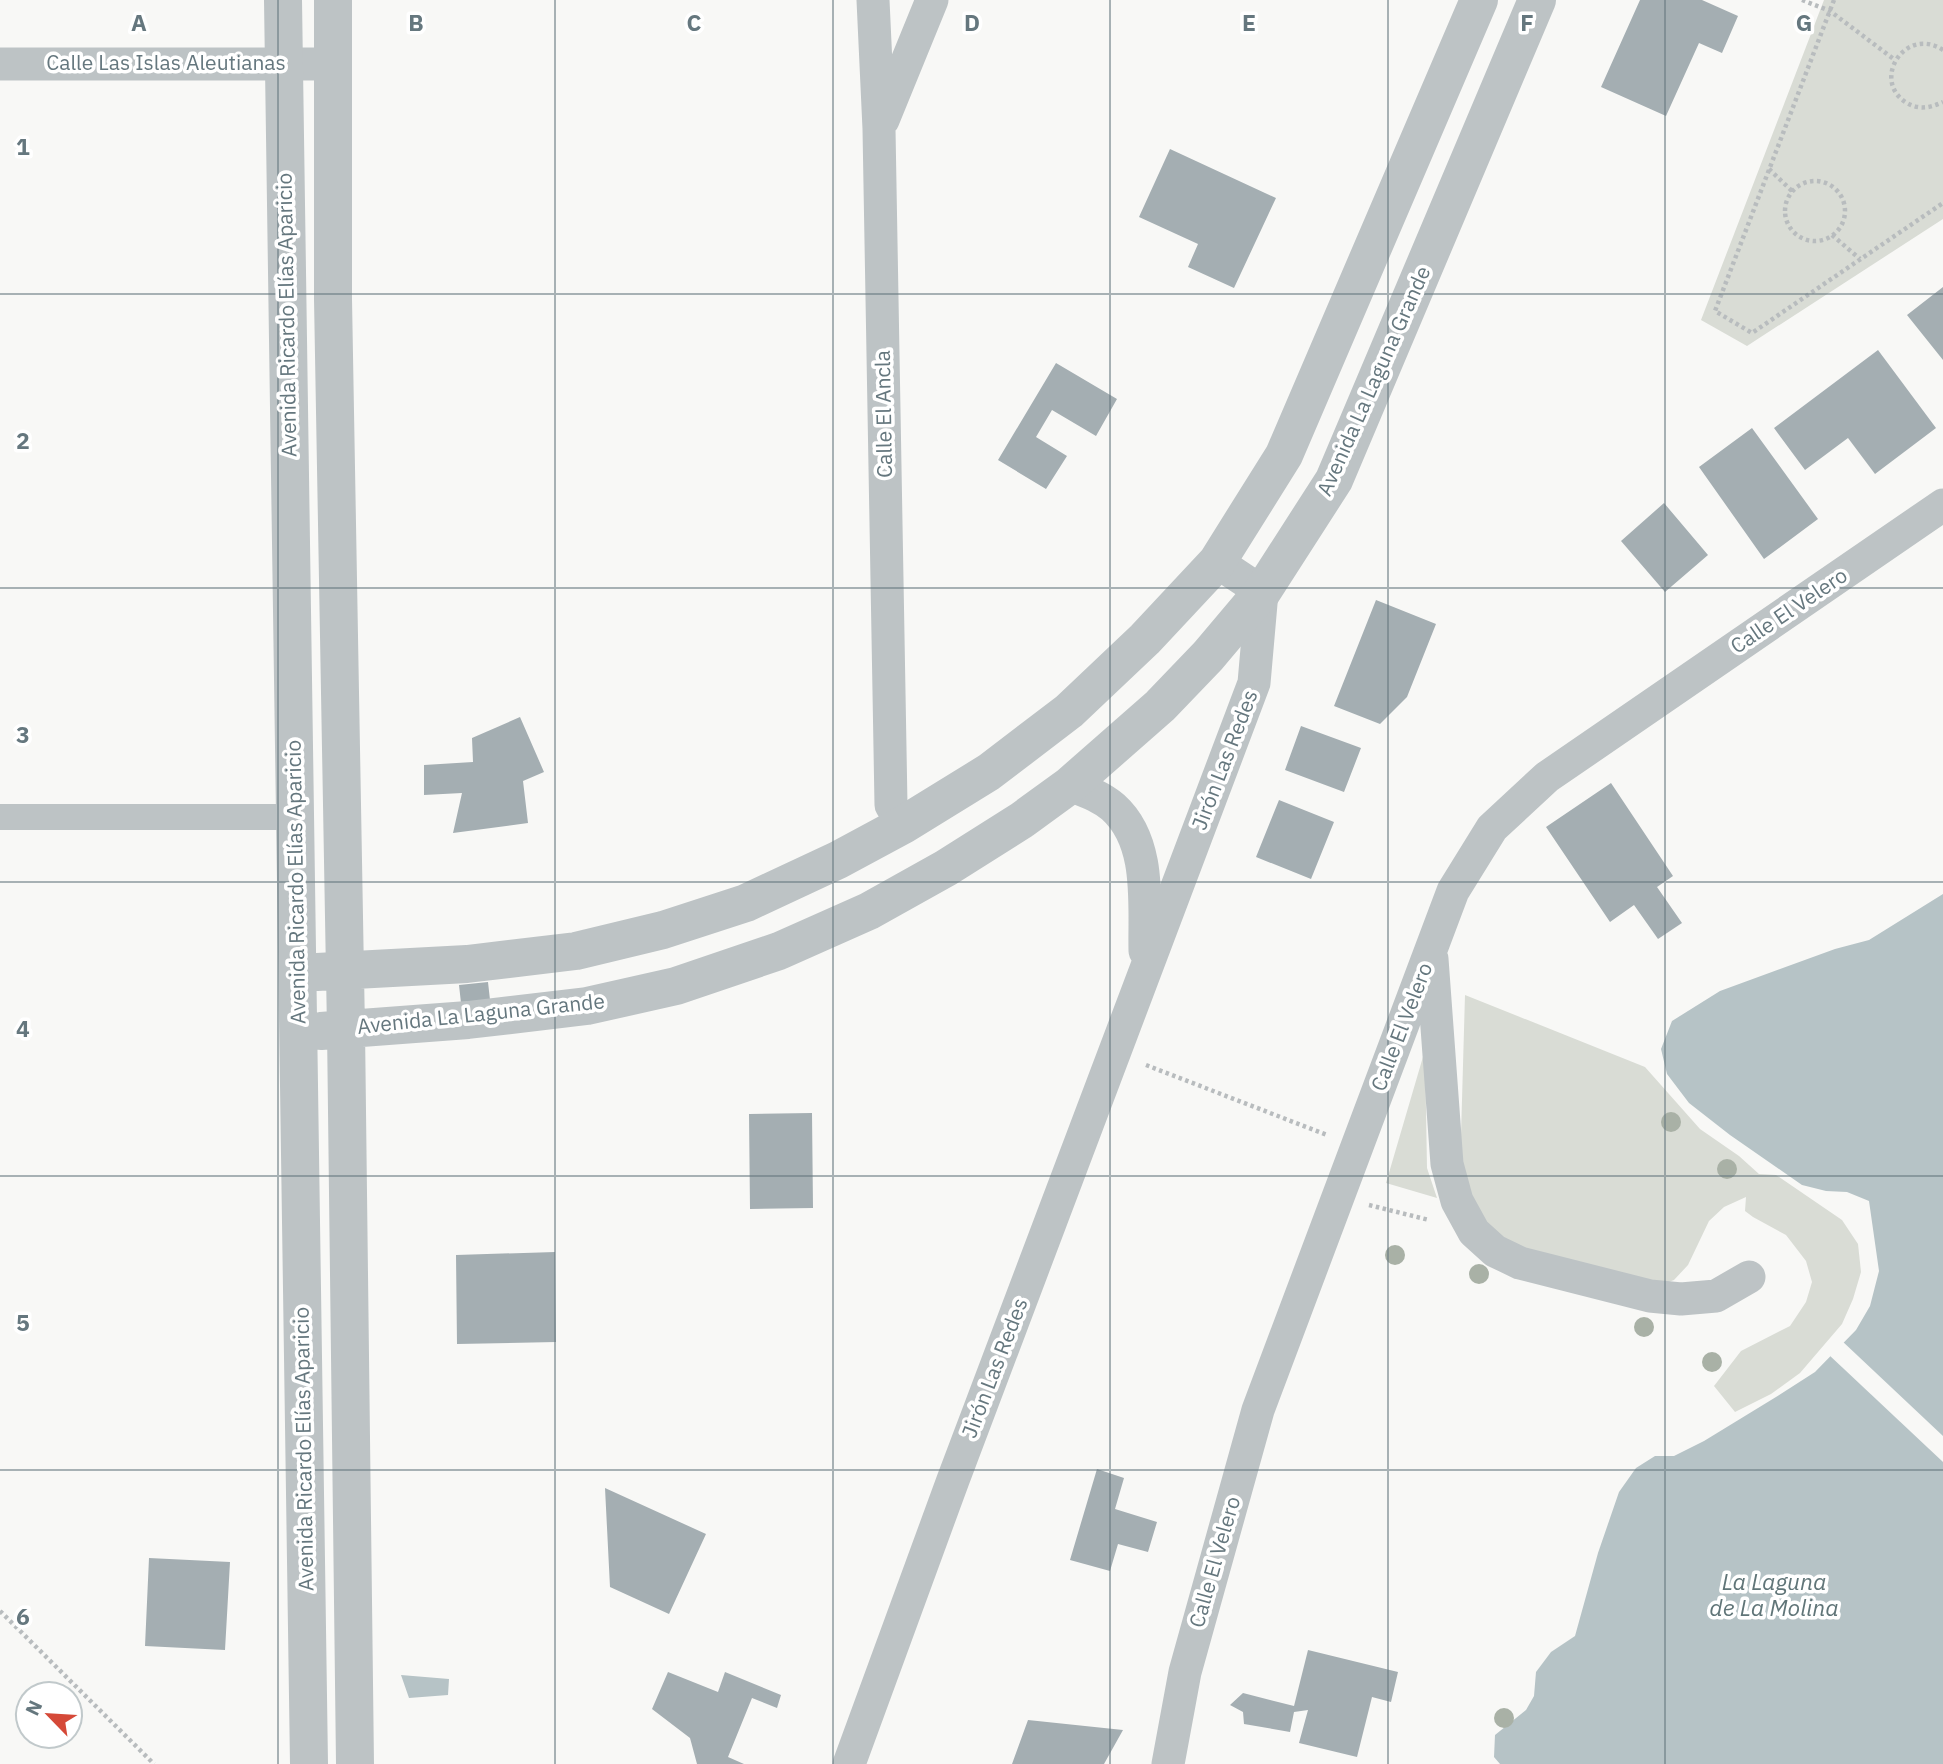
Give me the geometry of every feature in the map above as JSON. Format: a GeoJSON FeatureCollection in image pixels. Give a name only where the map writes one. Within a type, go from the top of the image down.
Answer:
{"type":"FeatureCollection","features":[{"type":"Feature","properties":{"kind":"street","name":"Avenida Ricardo Elías Aparicio"},"geometry":{"type":"LineString","coordinates":[[282,0],[309,1764]]}},
{"type":"Feature","properties":{"kind":"street"},"geometry":{"type":"LineString","coordinates":[[333,0],[334,327],[355,1764]]}},
{"type":"Feature","properties":{"kind":"street","name":"Calle El Ancla"},"geometry":{"type":"LineString","coordinates":[[873,0],[879,129],[891,805],[903,825]]}},
{"type":"Feature","properties":{"kind":"street"},"geometry":{"type":"LineString","coordinates":[[879,129],[932,0]]}},
{"type":"Feature","properties":{"kind":"street"},"geometry":{"type":"LineString","coordinates":[[298,973],[467,964],[576,951],[663,930],[747,903],[838,860],[903,825],[989,772],[1078,702],[1145,639],[1217,562],[1284,455],[1479,0]]}},
{"type":"Feature","properties":{"kind":"street","name":"Avenida La Laguna Grande"},"geometry":{"type":"LineString","coordinates":[[298,1032],[468,1020],[574,1007],[676,986],[779,951],[869,911],[946,868],[1023,820],[1070,785],[1160,706],[1208,656],[1262,592],[1335,480],[1537,0]]}},
{"type":"Feature","properties":{"kind":"street","name":"Calle Las Islas Aleutianas"},"geometry":{"type":"LineString","coordinates":[[0,64],[332,64]]}},
{"type":"Feature","properties":{"kind":"street","name":"Calle El Velero"},"geometry":{"type":"LineString","coordinates":[[1168,1764],[1185,1672],[1258,1410],[1453,891],[1492,828],[1547,777],[1943,505]]}},
{"type":"Feature","properties":{"kind":"street"},"geometry":{"type":"LineString","coordinates":[[1217,562],[1262,592]]}},
{"type":"Feature","properties":{"kind":"street","name":"Jirón Las Redes"},"geometry":{"type":"LineString","coordinates":[[849,1764],[1254,683],[1262,592]]}},
{"type":"Feature","properties":{"kind":"street"},"geometry":{"type":"LineString","coordinates":[[989,772],[1023,820]]}},
{"type":"Feature","properties":{"kind":"street","name":"Jirón Las Redes"},"geometry":{"type":"LineString","coordinates":[[1070,785],[1096,795],[1114,808],[1129,826],[1140,855],[1144,881],[1145,972]]}},
{"type":"Feature","properties":{"kind":"street"},"geometry":{"type":"LineString","coordinates":[[0,817],[294,817]]}},
{"type":"Feature","properties":{"kind":"street"},"geometry":{"type":"LineString","coordinates":[[838,860],[869,911]]}},
{"type":"Feature","properties":{"kind":"street"},"geometry":{"type":"LineString","coordinates":[[1432,949],[1447,1164],[1457,1201],[1474,1232],[1495,1251],[1520,1263],[1650,1296],[1681,1299],[1716,1296],[1749,1278]]}},
{"type":"Feature","properties":{"kind":"path"},"geometry":{"type":"LineString","coordinates":[[1802,0],[1830,11],[1895,60]]}},
{"type":"Feature","properties":{"kind":"path"},"geometry":{"type":"LineString","coordinates":[[1834,0],[1715,311],[1752,332],[1943,203]]}},
{"type":"Feature","properties":{"kind":"path"},"geometry":{"type":"LineString","coordinates":[[1943,50],[1930,44],[1910,46],[1895,60],[1891,81],[1902,100],[1922,108],[1943,102]]}},
{"type":"Feature","properties":{"kind":"path"},"geometry":{"type":"LineString","coordinates":[[1769,169],[1792,191]]}},
{"type":"Feature","properties":{"kind":"path"},"geometry":{"type":"LineString","coordinates":[[1810,181],[1829,184],[1838,190],[1845,209],[1839,228],[1832,235],[1814,241],[1796,234],[1790,227],[1785,209],[1792,191],[1800,184],[1810,181]]}},
{"type":"Feature","properties":{"kind":"path"},"geometry":{"type":"LineString","coordinates":[[1832,235],[1860,259]]}},
{"type":"Feature","properties":{"kind":"path"},"geometry":{"type":"LineString","coordinates":[[1114,1053],[1357,1147]]}},
{"type":"Feature","properties":{"kind":"path"},"geometry":{"type":"LineString","coordinates":[[1338,1197],[1474,1232]]}},
{"type":"Feature","properties":{"kind":"path"},"geometry":{"type":"LineString","coordinates":[[0,1611],[154,1764]]}},
{"type":"Feature","properties":{"kind":"shaded area"},"geometry":{"type":"Polygon","coordinates":[[[1824,0],[1943,0],[1943,219],[1747,346],[1701,320],[1824,0]]]}},
{"type":"Feature","properties":{"kind":"shaded area"},"geometry":{"type":"Polygon","coordinates":[[[1465,995],[1645,1067],[1700,1129],[1739,1156],[1759,1174],[1776,1175],[1842,1220],[1858,1244],[1861,1272],[1842,1324],[1800,1373],[1771,1394],[1735,1412],[1714,1386],[1741,1351],[1790,1326],[1806,1302],[1812,1282],[1806,1261],[1786,1235],[1745,1211],[1746,1197],[1724,1207],[1709,1221],[1688,1265],[1674,1280],[1653,1288],[1530,1256],[1501,1238],[1476,1211],[1460,1170],[1465,995]]]}},
{"type":"Feature","properties":{"kind":"shaded area"},"geometry":{"type":"Polygon","coordinates":[[[1425,1050],[1427,1168],[1437,1198],[1386,1183],[1425,1050]]]}},
{"type":"Feature","properties":{"kind":"water","name":"La Laguna de La Molina"},"geometry":{"type":"Polygon","coordinates":[[[1943,894],[1943,1764],[1500,1764],[1494,1757],[1495,1735],[1526,1710],[1534,1696],[1536,1672],[1551,1652],[1575,1636],[1598,1553],[1619,1492],[1636,1468],[1655,1456],[1674,1456],[1704,1441],[1815,1372],[1856,1330],[1870,1306],[1879,1271],[1869,1201],[1847,1192],[1826,1191],[1802,1185],[1689,1103],[1667,1074],[1661,1049],[1672,1021],[1720,991],[1835,949],[1869,940],[1943,894]]]}},
{"type":"Feature","properties":{"kind":"water"},"geometry":{"type":"Polygon","coordinates":[[[401,1675],[449,1679],[448,1695],[409,1698],[401,1675]]]}},
{"type":"Feature","properties":{"kind":"pier"},"geometry":{"type":"Polygon","coordinates":[[[1841,1340],[1943,1436],[1943,1462],[1828,1354],[1841,1340]]]}},
{"type":"Feature","properties":{"kind":"building"},"geometry":{"type":"Polygon","coordinates":[[[1640,0],[1702,0],[1738,16],[1722,53],[1699,43],[1666,116],[1601,87],[1640,0]]]}},
{"type":"Feature","properties":{"kind":"building"},"geometry":{"type":"Polygon","coordinates":[[[1170,149],[1276,198],[1234,288],[1188,267],[1198,244],[1139,217],[1170,149]]]}},
{"type":"Feature","properties":{"kind":"building"},"geometry":{"type":"Polygon","coordinates":[[[1943,287],[1943,360],[1907,315],[1943,287]]]}},
{"type":"Feature","properties":{"kind":"building"},"geometry":{"type":"Polygon","coordinates":[[[1878,350],[1936,428],[1875,474],[1848,438],[1805,470],[1774,428],[1878,350]]]}},
{"type":"Feature","properties":{"kind":"building"},"geometry":{"type":"Polygon","coordinates":[[[1056,363],[1117,399],[1096,436],[1052,410],[1036,437],[1067,456],[1046,489],[998,460],[1056,363]]]}},
{"type":"Feature","properties":{"kind":"building"},"geometry":{"type":"Polygon","coordinates":[[[1752,428],[1818,519],[1764,559],[1699,467],[1752,428]]]}},
{"type":"Feature","properties":{"kind":"building"},"geometry":{"type":"Polygon","coordinates":[[[1664,503],[1708,555],[1665,592],[1621,541],[1664,503]]]}},
{"type":"Feature","properties":{"kind":"building"},"geometry":{"type":"Polygon","coordinates":[[[1376,600],[1436,624],[1407,697],[1380,724],[1334,706],[1376,600]]]}},
{"type":"Feature","properties":{"kind":"building"},"geometry":{"type":"Polygon","coordinates":[[[520,717],[544,772],[523,781],[528,823],[453,833],[462,793],[424,795],[424,765],[473,762],[472,738],[520,717]]]}},
{"type":"Feature","properties":{"kind":"building"},"geometry":{"type":"Polygon","coordinates":[[[1301,726],[1361,748],[1344,792],[1285,770],[1301,726]]]}},
{"type":"Feature","properties":{"kind":"building"},"geometry":{"type":"Polygon","coordinates":[[[1611,783],[1673,876],[1657,887],[1682,923],[1658,939],[1634,905],[1610,922],[1546,827],[1611,783]]]}},
{"type":"Feature","properties":{"kind":"building"},"geometry":{"type":"Polygon","coordinates":[[[1279,800],[1334,822],[1311,879],[1256,857],[1279,800]]]}},
{"type":"Feature","properties":{"kind":"building"},"geometry":{"type":"Polygon","coordinates":[[[488,982],[490,1000],[461,1003],[459,985],[488,982]]]}},
{"type":"Feature","properties":{"kind":"building"},"geometry":{"type":"Polygon","coordinates":[[[812,1113],[813,1208],[750,1209],[749,1114],[812,1113]]]}},
{"type":"Feature","properties":{"kind":"building"},"geometry":{"type":"Polygon","coordinates":[[[555,1252],[556,1342],[457,1344],[456,1255],[555,1252]]]}},
{"type":"Feature","properties":{"kind":"building"},"geometry":{"type":"Polygon","coordinates":[[[1097,1469],[1124,1478],[1115,1509],[1157,1522],[1148,1552],[1118,1544],[1110,1571],[1070,1560],[1097,1469]]]}},
{"type":"Feature","properties":{"kind":"building"},"geometry":{"type":"Polygon","coordinates":[[[605,1488],[706,1534],[669,1614],[610,1587],[605,1488]]]}},
{"type":"Feature","properties":{"kind":"building"},"geometry":{"type":"Polygon","coordinates":[[[149,1558],[230,1562],[225,1650],[145,1646],[149,1558]]]}},
{"type":"Feature","properties":{"kind":"building"},"geometry":{"type":"Polygon","coordinates":[[[1308,1650],[1398,1672],[1391,1702],[1372,1697],[1357,1757],[1299,1743],[1308,1710],[1294,1712],[1290,1732],[1244,1724],[1243,1712],[1230,1705],[1243,1693],[1294,1706],[1308,1650]]]}},
{"type":"Feature","properties":{"kind":"building"},"geometry":{"type":"Polygon","coordinates":[[[668,1672],[718,1692],[725,1672],[781,1695],[777,1708],[752,1698],[728,1757],[744,1764],[697,1764],[690,1738],[652,1709],[668,1672]]]}},
{"type":"Feature","properties":{"kind":"building"},"geometry":{"type":"Polygon","coordinates":[[[1028,1720],[1123,1730],[1104,1764],[1012,1764],[1028,1720]]]}}]}
